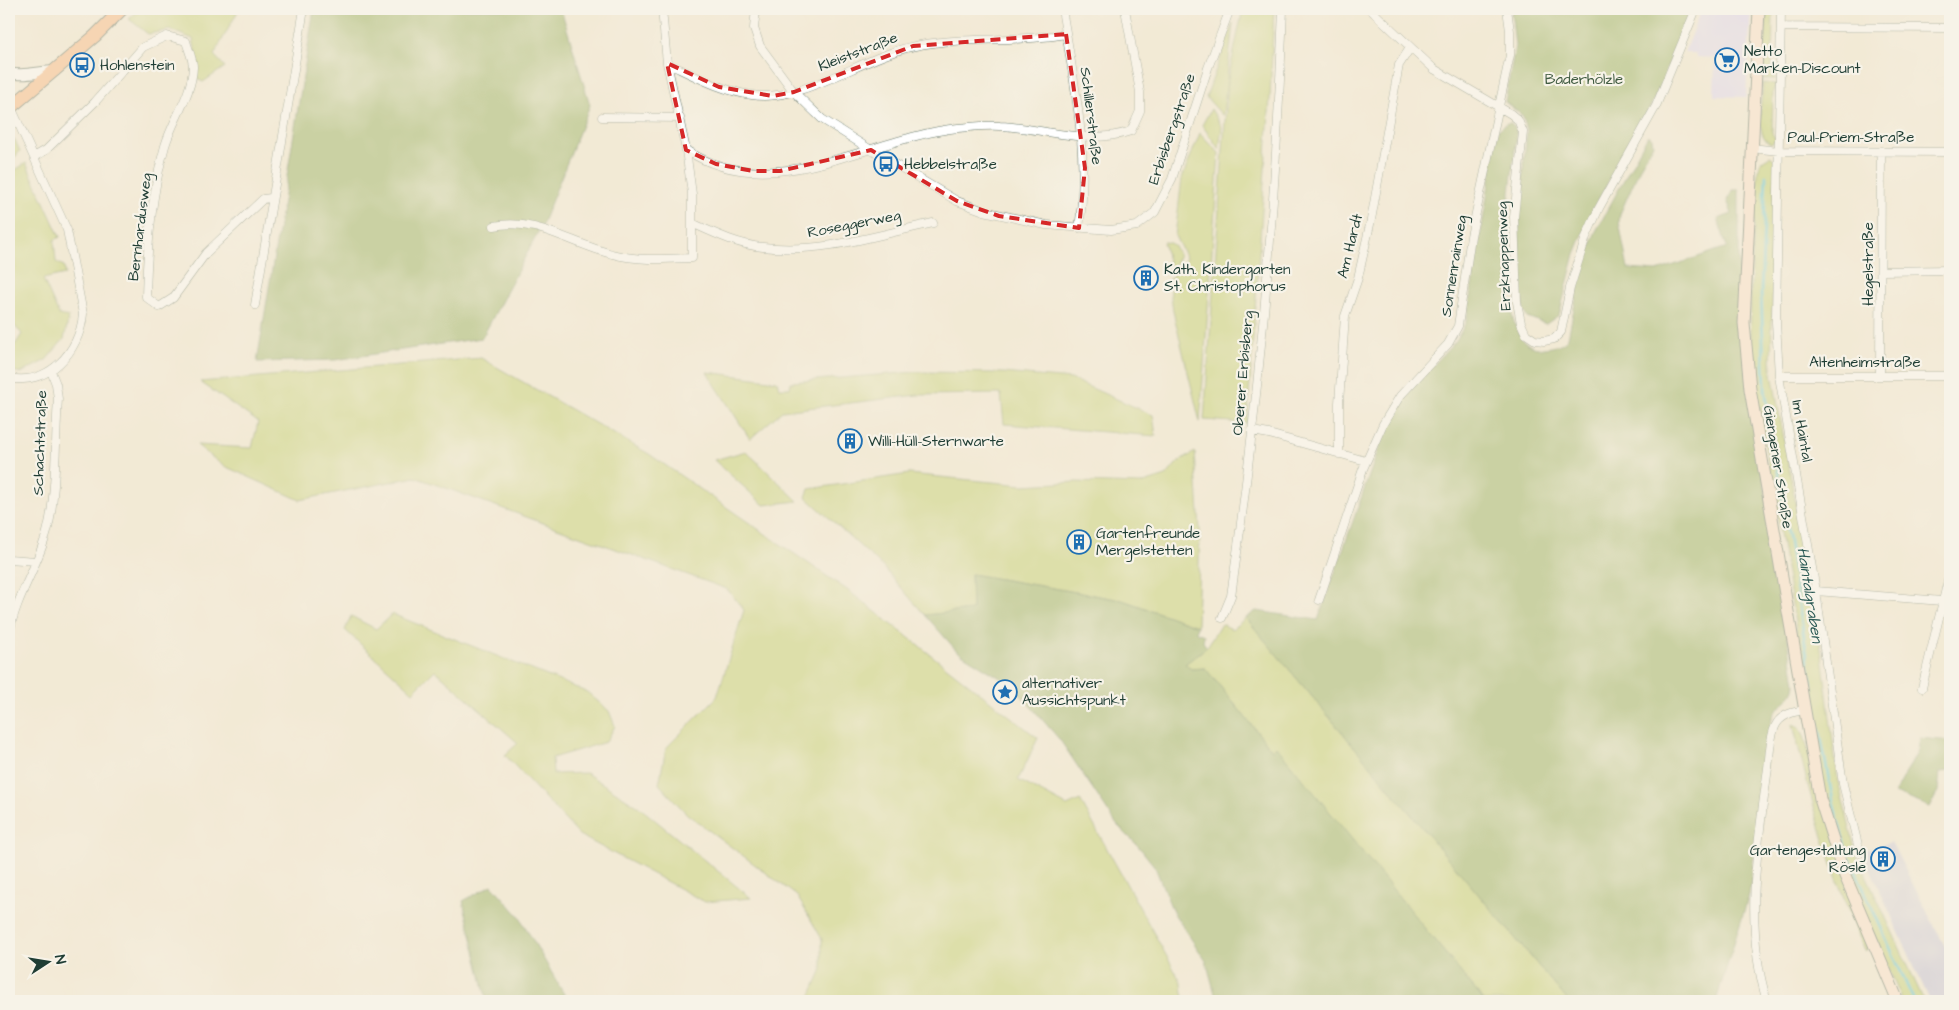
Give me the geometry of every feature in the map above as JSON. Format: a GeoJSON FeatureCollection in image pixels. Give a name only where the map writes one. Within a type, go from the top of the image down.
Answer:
{"type":"FeatureCollection","features":[{"type":"Feature","properties":{"kind":"main road"},"geometry":{"type":"LineString","coordinates":[[10,106],[55,71],[122,9]]}},
{"type":"Feature","properties":{"kind":"main road","name":"Giengener Straße"},"geometry":{"type":"LineString","coordinates":[[1759,9],[1745,297],[1746,356],[1762,468],[1819,792],[1829,833],[1843,871],[1898,1001]]}},
{"type":"Feature","properties":{"kind":"street"},"geometry":{"type":"LineString","coordinates":[[255,305],[271,198],[304,9]]}},
{"type":"Feature","properties":{"kind":"street"},"geometry":{"type":"LineString","coordinates":[[494,226],[514,223],[544,228],[612,254],[664,259],[692,258],[694,224],[692,194],[680,118],[667,63],[662,9]]}},
{"type":"Feature","properties":{"kind":"street","name":"Erbisbergstraße"},"geometry":{"type":"LineString","coordinates":[[756,9],[754,28],[760,46],[794,92],[822,119],[871,150],[957,201],[999,216],[1046,225],[1111,230],[1137,226],[1155,212],[1172,179],[1208,68],[1230,9]]}},
{"type":"Feature","properties":{"kind":"street","name":"Schillerstraße"},"geometry":{"type":"LineString","coordinates":[[1062,9],[1084,168],[1084,197],[1079,228]]}},
{"type":"Feature","properties":{"kind":"street"},"geometry":{"type":"LineString","coordinates":[[686,150],[716,164],[752,172],[780,171],[804,167],[871,150],[892,141],[924,133],[991,126],[1081,137],[1112,138],[1131,131],[1140,111],[1140,92],[1125,9]]}},
{"type":"Feature","properties":{"kind":"street","name":"Oberer Erbisberg"},"geometry":{"type":"LineString","coordinates":[[1222,618],[1231,596],[1252,432],[1279,109],[1283,9]]}},
{"type":"Feature","properties":{"kind":"street","name":"Erzknappenweg"},"geometry":{"type":"LineString","coordinates":[[1370,9],[1410,48],[1442,75],[1515,117],[1522,132],[1514,224],[1516,290],[1521,323],[1530,338],[1544,341],[1554,339],[1561,332],[1570,288],[1586,237],[1599,208],[1656,106],[1696,9]]}},
{"type":"Feature","properties":{"kind":"street","name":"Sonnenrainweg"},"geometry":{"type":"LineString","coordinates":[[1319,600],[1366,461],[1394,404],[1405,389],[1448,344],[1458,326],[1471,236],[1510,55],[1510,31],[1507,9]]}},
{"type":"Feature","properties":{"kind":"street","name":"Im Haintal"},"geometry":{"type":"LineString","coordinates":[[1781,9],[1776,322],[1779,376],[1816,591],[1843,784],[1860,853]]}},
{"type":"Feature","properties":{"kind":"street"},"geometry":{"type":"LineString","coordinates":[[1781,27],[1950,28]]}},
{"type":"Feature","properties":{"kind":"street","name":"Kleiststraße"},"geometry":{"type":"LineString","coordinates":[[667,63],[719,87],[753,95],[773,96],[794,92],[867,62],[913,46],[958,40],[1039,39],[1066,34]]}},
{"type":"Feature","properties":{"kind":"street","name":"Bernhardusweg"},"geometry":{"type":"LineString","coordinates":[[34,157],[46,150],[95,102],[143,47],[167,36],[186,41],[193,66],[188,90],[165,145],[153,204],[147,259],[146,297],[159,307],[173,298],[206,253],[263,199],[271,198]]}},
{"type":"Feature","properties":{"kind":"street","name":"Am Hardt"},"geometry":{"type":"LineString","coordinates":[[1339,454],[1338,403],[1345,316],[1367,241],[1399,65],[1410,48]]}},
{"type":"Feature","properties":{"kind":"street"},"geometry":{"type":"LineString","coordinates":[[9,74],[19,76],[37,71],[55,71]]}},
{"type":"Feature","properties":{"kind":"street","name":"Schachtstraße"},"geometry":{"type":"LineString","coordinates":[[9,635],[16,606],[47,532],[51,511],[58,399],[52,371],[64,358],[79,332],[82,307],[67,230],[10,106]]}},
{"type":"Feature","properties":{"kind":"street"},"geometry":{"type":"LineString","coordinates":[[602,117],[680,118]]}},
{"type":"Feature","properties":{"kind":"street","name":"Paul-Priem-Straße"},"geometry":{"type":"LineString","coordinates":[[1751,148],[1779,151],[1950,152]]}},
{"type":"Feature","properties":{"kind":"street","name":"Hegelstraße"},"geometry":{"type":"LineString","coordinates":[[1880,376],[1882,151]]}},
{"type":"Feature","properties":{"kind":"street","name":"Roseggerweg"},"geometry":{"type":"LineString","coordinates":[[694,224],[728,239],[762,248],[811,248],[862,240],[933,223]]}},
{"type":"Feature","properties":{"kind":"street"},"geometry":{"type":"LineString","coordinates":[[1882,272],[1950,270]]}},
{"type":"Feature","properties":{"kind":"street"},"geometry":{"type":"LineString","coordinates":[[9,378],[32,379],[52,371]]}},
{"type":"Feature","properties":{"kind":"street","name":"Altenheimstraße"},"geometry":{"type":"LineString","coordinates":[[1779,376],[1950,376]]}},
{"type":"Feature","properties":{"kind":"street"},"geometry":{"type":"LineString","coordinates":[[1252,432],[1270,434],[1366,461]]}},
{"type":"Feature","properties":{"kind":"street"},"geometry":{"type":"LineString","coordinates":[[9,559],[36,561]]}},
{"type":"Feature","properties":{"kind":"street"},"geometry":{"type":"LineString","coordinates":[[1922,688],[1950,572]]}},
{"type":"Feature","properties":{"kind":"street"},"geometry":{"type":"LineString","coordinates":[[1816,591],[1942,601]]}},
{"type":"Feature","properties":{"kind":"street"},"geometry":{"type":"LineString","coordinates":[[1767,1001],[1760,974],[1754,925],[1754,893],[1760,830],[1776,725],[1789,714],[1804,710]]}},
{"type":"Feature","properties":{"kind":"highlighted area"},"geometry":{"type":"Polygon","coordinates":[[[1066,34],[1085,168],[1079,228],[999,216],[957,201],[871,150],[780,171],[753,171],[716,164],[686,150],[667,63],[719,87],[773,96],[794,92],[913,46],[1066,34]]]}},
{"type":"Feature","properties":{"kind":"shaded area"},"geometry":{"type":"Polygon","coordinates":[[[1701,9],[1751,9],[1746,97],[1714,96],[1715,58],[1696,57],[1696,53],[1684,53],[1701,9]]]}},
{"type":"Feature","properties":{"kind":"shaded area"},"geometry":{"type":"Polygon","coordinates":[[[1891,842],[1950,956],[1950,1001],[1930,1001],[1862,851],[1891,842]]]}},
{"type":"Feature","properties":{"kind":"green space"},"geometry":{"type":"Polygon","coordinates":[[[140,9],[239,9],[214,55],[225,67],[203,82],[196,78],[198,64],[193,39],[170,30],[148,34],[129,19],[140,9]]]}},
{"type":"Feature","properties":{"kind":"green space"},"geometry":{"type":"Polygon","coordinates":[[[314,9],[561,9],[590,105],[542,225],[482,338],[335,360],[257,362],[314,9]]]}},
{"type":"Feature","properties":{"kind":"green space"},"geometry":{"type":"Polygon","coordinates":[[[1243,9],[1274,9],[1270,98],[1247,423],[1204,420],[1228,79],[1243,9]]]}},
{"type":"Feature","properties":{"kind":"green space","name":"Baderhölzle"},"geometry":{"type":"Polygon","coordinates":[[[1511,9],[1691,9],[1655,98],[1591,213],[1575,254],[1559,315],[1546,324],[1527,317],[1524,312],[1520,282],[1519,212],[1527,130],[1523,116],[1505,102],[1515,46],[1511,9]]]}},
{"type":"Feature","properties":{"kind":"green space"},"geometry":{"type":"Polygon","coordinates":[[[1767,9],[1773,9],[1772,75],[1776,79],[1763,79],[1767,9]]]}},
{"type":"Feature","properties":{"kind":"green space"},"geometry":{"type":"Polygon","coordinates":[[[1233,23],[1223,116],[1206,97],[1233,23]]]}},
{"type":"Feature","properties":{"kind":"green space"},"geometry":{"type":"Polygon","coordinates":[[[1763,83],[1776,84],[1773,91],[1772,133],[1776,140],[1771,143],[1762,134],[1760,117],[1763,83]]]}},
{"type":"Feature","properties":{"kind":"green space"},"geometry":{"type":"Polygon","coordinates":[[[1211,109],[1222,127],[1219,149],[1202,125],[1211,109]]]}},
{"type":"Feature","properties":{"kind":"green space"},"geometry":{"type":"Polygon","coordinates":[[[1507,123],[1511,123],[1515,127],[1517,136],[1508,218],[1508,290],[1513,320],[1524,340],[1540,348],[1555,346],[1568,338],[1578,288],[1595,233],[1648,135],[1652,138],[1653,144],[1643,161],[1620,214],[1619,222],[1628,269],[1657,271],[1727,247],[1718,219],[1732,214],[1727,200],[1733,190],[1739,190],[1739,320],[1795,684],[1792,694],[1772,717],[1749,895],[1716,1001],[1568,1001],[1246,618],[1256,611],[1318,620],[1387,425],[1404,396],[1456,341],[1466,322],[1498,130],[1507,123]]]}},
{"type":"Feature","properties":{"kind":"green space"},"geometry":{"type":"Polygon","coordinates":[[[1200,133],[1219,153],[1200,422],[1173,311],[1169,280],[1186,258],[1175,236],[1182,178],[1200,133]]]}},
{"type":"Feature","properties":{"kind":"green space"},"geometry":{"type":"Polygon","coordinates":[[[9,137],[15,140],[20,151],[9,164],[9,137]]]}},
{"type":"Feature","properties":{"kind":"green space"},"geometry":{"type":"Polygon","coordinates":[[[1770,156],[1775,160],[1771,368],[1819,632],[1838,781],[1856,853],[1924,1001],[1903,1001],[1850,880],[1824,795],[1754,377],[1751,299],[1758,170],[1762,161],[1770,156]]]}},
{"type":"Feature","properties":{"kind":"green space"},"geometry":{"type":"Polygon","coordinates":[[[26,163],[60,237],[54,240],[56,262],[64,266],[65,274],[43,279],[59,315],[69,317],[64,339],[46,360],[21,373],[9,370],[9,340],[15,345],[22,334],[9,320],[9,174],[26,163]]]}},
{"type":"Feature","properties":{"kind":"green space"},"geometry":{"type":"Polygon","coordinates":[[[1163,242],[1174,246],[1179,257],[1171,272],[1163,242]]]}},
{"type":"Feature","properties":{"kind":"green space"},"geometry":{"type":"Polygon","coordinates":[[[481,358],[649,454],[850,592],[1038,738],[1018,780],[1067,806],[1080,800],[1182,984],[1184,1001],[803,1001],[810,997],[822,969],[822,939],[797,896],[687,814],[659,784],[666,748],[717,697],[744,610],[727,589],[415,477],[300,500],[222,465],[197,445],[252,448],[258,422],[200,382],[481,358]]]}},
{"type":"Feature","properties":{"kind":"green space"},"geometry":{"type":"Polygon","coordinates":[[[707,372],[777,381],[779,388],[790,388],[791,382],[915,372],[1003,373],[1071,379],[1153,415],[1156,436],[1004,424],[1001,394],[918,395],[782,411],[750,439],[707,372]]]}},
{"type":"Feature","properties":{"kind":"green space"},"geometry":{"type":"Polygon","coordinates":[[[746,451],[798,501],[764,505],[714,460],[746,451]]]}},
{"type":"Feature","properties":{"kind":"green space"},"geometry":{"type":"Polygon","coordinates":[[[1195,452],[1200,530],[1197,626],[1122,600],[971,574],[972,610],[925,615],[883,567],[806,497],[809,489],[909,474],[1023,485],[1077,482],[1141,484],[1166,476],[1177,463],[1195,452]]]}},
{"type":"Feature","properties":{"kind":"green space"},"geometry":{"type":"Polygon","coordinates":[[[971,574],[1122,600],[1197,626],[1196,632],[1204,635],[1203,642],[1207,647],[1185,664],[1191,669],[1205,668],[1272,750],[1276,746],[1484,1001],[1217,1001],[1206,961],[1173,912],[1155,867],[1139,847],[1117,825],[1060,740],[1013,686],[957,651],[925,615],[972,610],[971,574]]]}},
{"type":"Feature","properties":{"kind":"green space"},"geometry":{"type":"Polygon","coordinates":[[[392,614],[587,692],[609,711],[615,726],[606,742],[552,758],[553,774],[586,773],[639,807],[751,898],[705,902],[579,835],[505,755],[518,743],[435,670],[413,692],[345,630],[351,616],[376,629],[392,614]]]}},
{"type":"Feature","properties":{"kind":"green space"},"geometry":{"type":"Polygon","coordinates":[[[1246,618],[1568,1001],[1484,1001],[1276,747],[1272,750],[1205,668],[1191,669],[1185,664],[1207,647],[1221,624],[1232,629],[1246,618]]]}},
{"type":"Feature","properties":{"kind":"green space"},"geometry":{"type":"Polygon","coordinates":[[[1793,724],[1799,727],[1803,733],[1868,943],[1869,949],[1865,951],[1824,839],[1807,783],[1793,724]]]}},
{"type":"Feature","properties":{"kind":"green space"},"geometry":{"type":"Polygon","coordinates":[[[1920,738],[1950,741],[1950,771],[1940,772],[1938,791],[1930,807],[1895,793],[1918,751],[1920,738]]]}},
{"type":"Feature","properties":{"kind":"green space"},"geometry":{"type":"Polygon","coordinates":[[[492,885],[519,916],[568,1001],[487,1001],[463,901],[492,885]]]}},
{"type":"Feature","properties":{"kind":"waterway","name":"Haintalgraben"},"geometry":{"type":"LineString","coordinates":[[1766,176],[1761,293],[1765,389],[1815,707],[1834,806],[1846,850],[1914,1001]]}},
{"type":"Feature","properties":{"kind":"place","name":"Netto Marken-Discount"},"geometry":{"type":"Point","coordinates":[1727,60]}},
{"type":"Feature","properties":{"kind":"place","name":"Hohlenstein"},"geometry":{"type":"Point","coordinates":[82,65]}},
{"type":"Feature","properties":{"kind":"place","name":"Hebbelstraße"},"geometry":{"type":"Point","coordinates":[886,164]}},
{"type":"Feature","properties":{"kind":"place","name":"Kath. Kindergarten St. Christophorus"},"geometry":{"type":"Point","coordinates":[1146,278]}},
{"type":"Feature","properties":{"kind":"place","name":"Willi-Hüll-Sternwarte"},"geometry":{"type":"Point","coordinates":[850,441]}},
{"type":"Feature","properties":{"kind":"place","name":"Gartenfreunde Mergelstetten"},"geometry":{"type":"Point","coordinates":[1079,542]}},
{"type":"Feature","properties":{"kind":"place","name":"alternativer Aussichtspunkt"},"geometry":{"type":"Point","coordinates":[1005,692]}},
{"type":"Feature","properties":{"kind":"place","name":"Gartengestaltung Rösle"},"geometry":{"type":"Point","coordinates":[1883,859]}}]}
